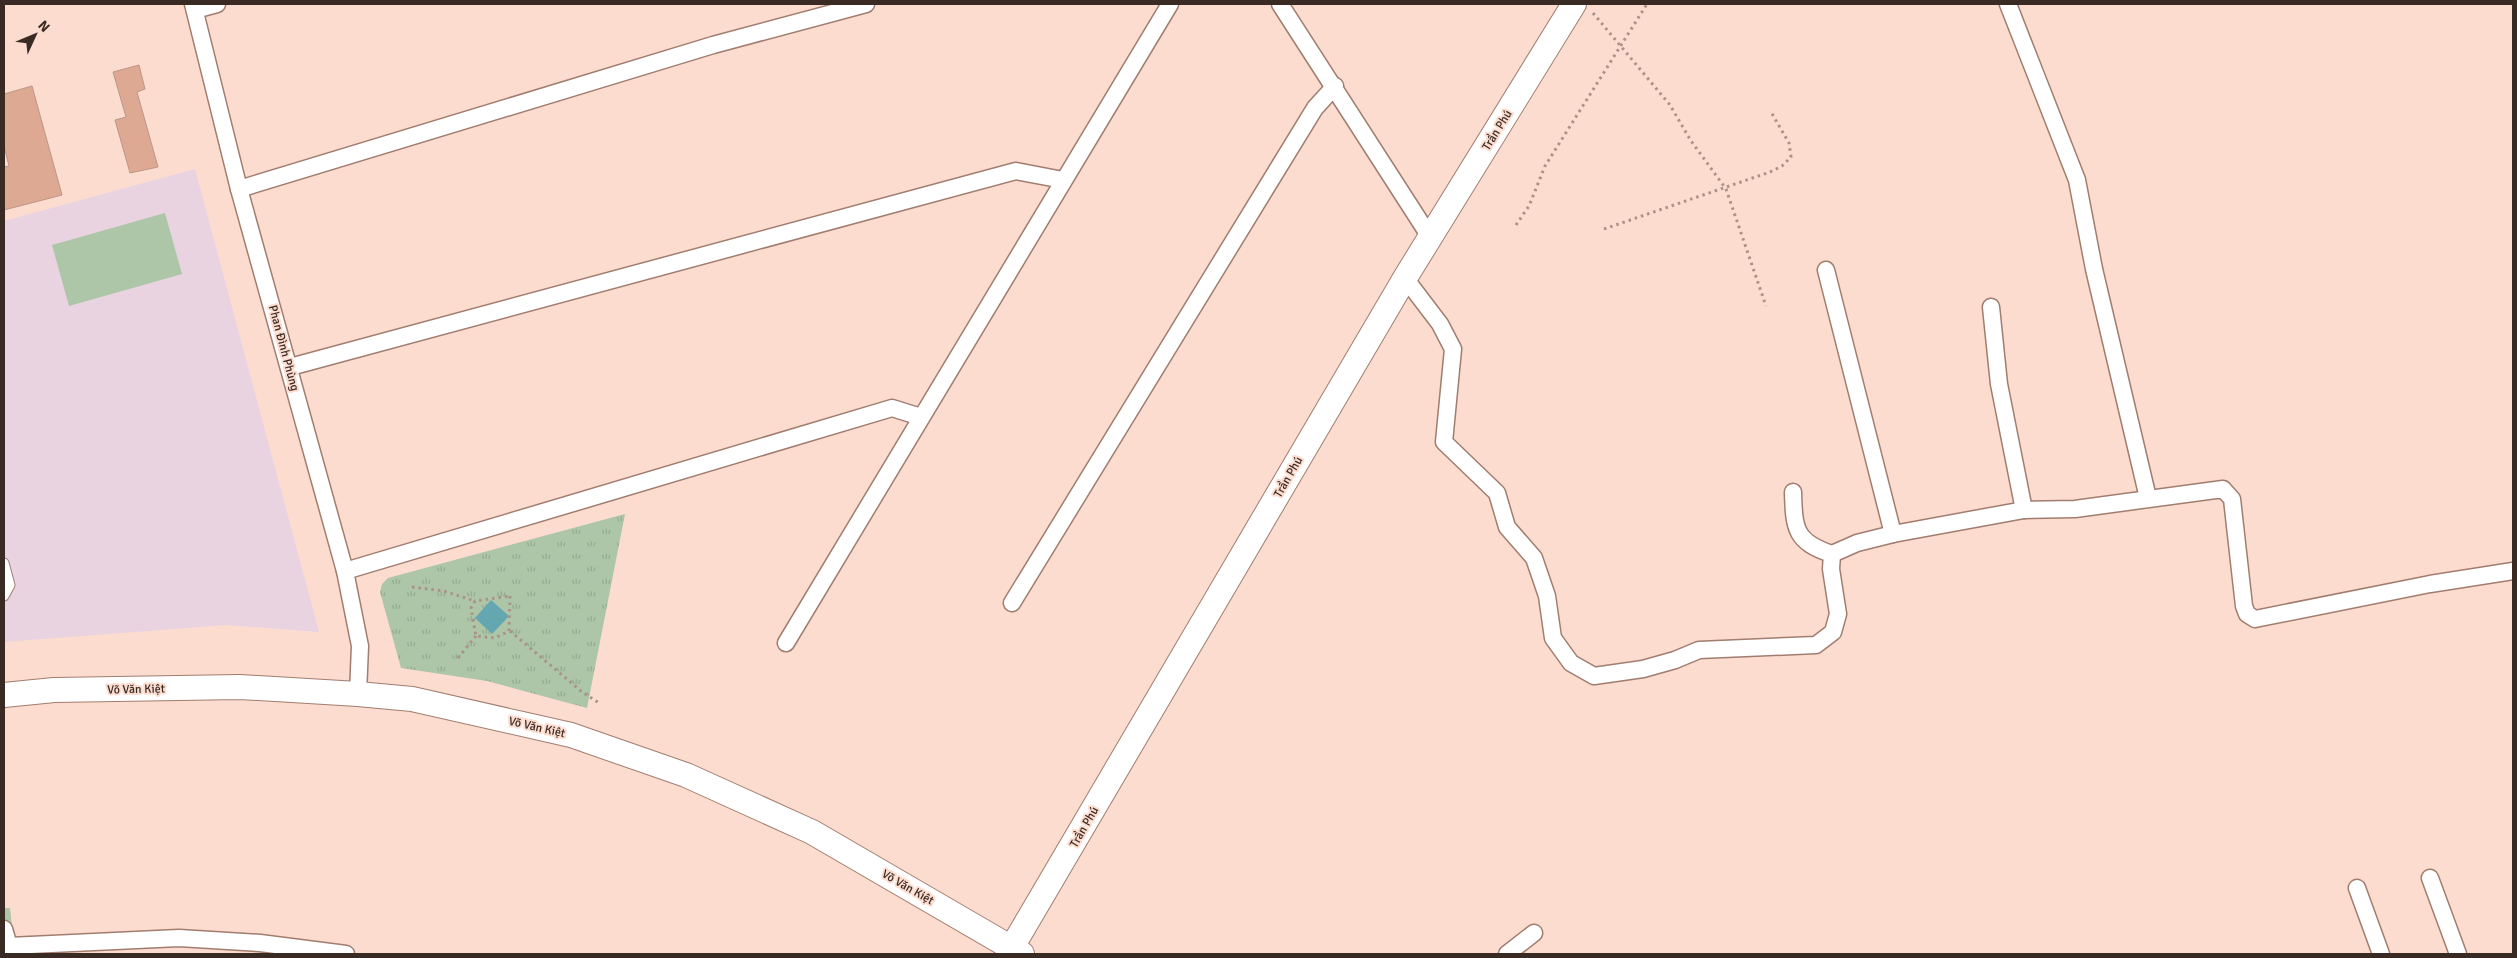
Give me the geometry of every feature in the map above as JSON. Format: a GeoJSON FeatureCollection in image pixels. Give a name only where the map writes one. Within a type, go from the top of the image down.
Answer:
{"type":"FeatureCollection","features":[{"type":"Feature","properties":{"kind":"main road","name":"Trần Phú"},"geometry":{"type":"LineString","coordinates":[[1014,952],[1405,278],[1582,7]]}},
{"type":"Feature","properties":{"kind":"main road","name":"Võ Văn Kiệt"},"geometry":{"type":"LineString","coordinates":[[4,695],[54,690],[240,687],[358,694],[412,699],[571,735],[686,775],[812,832],[1014,952]]}},
{"type":"Feature","properties":{"kind":"street"},"geometry":{"type":"LineString","coordinates":[[194,7],[217,4]]}},
{"type":"Feature","properties":{"kind":"street"},"geometry":{"type":"LineString","coordinates":[[239,189],[713,45],[866,4]]}},
{"type":"Feature","properties":{"kind":"street"},"geometry":{"type":"LineString","coordinates":[[786,644],[1062,180],[1170,4]]}},
{"type":"Feature","properties":{"kind":"street"},"geometry":{"type":"LineString","coordinates":[[1280,4],[1335,86],[1430,237]]}},
{"type":"Feature","properties":{"kind":"street"},"geometry":{"type":"LineString","coordinates":[[2008,4],[2077,180],[2094,270],[2148,498]]}},
{"type":"Feature","properties":{"kind":"street","name":"Phan Đình Phùng"},"geometry":{"type":"LineString","coordinates":[[194,7],[239,189],[290,366],[303,424],[345,571],[360,646],[358,694]]}},
{"type":"Feature","properties":{"kind":"street"},"geometry":{"type":"LineString","coordinates":[[1012,603],[1315,108],[1335,86]]}},
{"type":"Feature","properties":{"kind":"street"},"geometry":{"type":"LineString","coordinates":[[290,366],[1016,171],[1062,180]]}},
{"type":"Feature","properties":{"kind":"street"},"geometry":{"type":"LineString","coordinates":[[1826,270],[1893,534]]}},
{"type":"Feature","properties":{"kind":"street"},"geometry":{"type":"LineString","coordinates":[[1405,278],[1440,324],[1453,349],[1444,442],[1497,493],[1507,527],[1534,558],[1547,596],[1553,638],[1570,663],[1594,676],[1644,669],[1675,660],[1699,650],[1816,645],[1833,632],[1838,614],[1831,569],[1832,554]]}},
{"type":"Feature","properties":{"kind":"street"},"geometry":{"type":"LineString","coordinates":[[1991,307],[1999,384],[2024,510]]}},
{"type":"Feature","properties":{"kind":"street"},"geometry":{"type":"LineString","coordinates":[[345,571],[892,408],[921,417]]}},
{"type":"Feature","properties":{"kind":"street"},"geometry":{"type":"LineString","coordinates":[[1793,492],[1793,512],[1798,533],[1804,542],[1814,548],[1832,554],[1857,543],[1893,534],[2024,510],[2075,509],[2222,489],[2232,499],[2244,606],[2248,614],[2255,619],[2430,584],[2513,571]]}},
{"type":"Feature","properties":{"kind":"street"},"geometry":{"type":"LineString","coordinates":[[2430,878],[2458,954]]}},
{"type":"Feature","properties":{"kind":"street"},"geometry":{"type":"LineString","coordinates":[[2358,888],[2381,954]]}},
{"type":"Feature","properties":{"kind":"street"},"geometry":{"type":"LineString","coordinates":[[4,929],[9,946],[179,938],[260,942],[346,954]]}},
{"type":"Feature","properties":{"kind":"street"},"geometry":{"type":"LineString","coordinates":[[1507,954],[1534,933]]}},
{"type":"Feature","properties":{"kind":"lane"},"geometry":{"type":"LineString","coordinates":[[4,563],[10,585],[4,596]]}},
{"type":"Feature","properties":{"kind":"path"},"geometry":{"type":"LineString","coordinates":[[1516,225],[1529,206],[1545,166],[1647,4]]}},
{"type":"Feature","properties":{"kind":"path"},"geometry":{"type":"LineString","coordinates":[[1582,7],[1621,45],[1670,105],[1691,141],[1726,189],[1766,306]]}},
{"type":"Feature","properties":{"kind":"path"},"geometry":{"type":"LineString","coordinates":[[1604,229],[1726,189],[1782,166],[1791,157],[1789,143],[1771,112]]}},
{"type":"Feature","properties":{"kind":"path"},"geometry":{"type":"LineString","coordinates":[[412,587],[444,591],[475,601],[510,596],[510,631],[581,691],[599,703]]}},
{"type":"Feature","properties":{"kind":"path"},"geometry":{"type":"LineString","coordinates":[[458,658],[476,636],[471,608],[475,601]]}},
{"type":"Feature","properties":{"kind":"path"},"geometry":{"type":"LineString","coordinates":[[476,636],[495,638],[510,631]]}},
{"type":"Feature","properties":{"kind":"shaded area"},"geometry":{"type":"Polygon","coordinates":[[[195,169],[319,632],[227,625],[4,642],[4,221],[195,169]]]}},
{"type":"Feature","properties":{"kind":"green space"},"geometry":{"type":"Polygon","coordinates":[[[165,213],[182,274],[69,306],[52,245],[165,213]]]}},
{"type":"Feature","properties":{"kind":"green space"},"geometry":{"type":"Polygon","coordinates":[[[625,514],[587,708],[487,681],[401,668],[380,592],[382,584],[388,578],[625,514]]]}},
{"type":"Feature","properties":{"kind":"green space"},"geometry":{"type":"Polygon","coordinates":[[[4,908],[10,908],[15,954],[4,954],[4,908]]]}},
{"type":"Feature","properties":{"kind":"water"},"geometry":{"type":"Polygon","coordinates":[[[491,600],[509,616],[492,634],[475,618],[491,600]]]}},
{"type":"Feature","properties":{"kind":"building"},"geometry":{"type":"Polygon","coordinates":[[[139,65],[145,89],[137,92],[158,167],[130,173],[115,120],[126,117],[113,72],[139,65]]]}},
{"type":"Feature","properties":{"kind":"building"},"geometry":{"type":"Polygon","coordinates":[[[32,86],[62,195],[4,210],[4,167],[9,166],[4,146],[4,94],[32,86]]]}}]}
